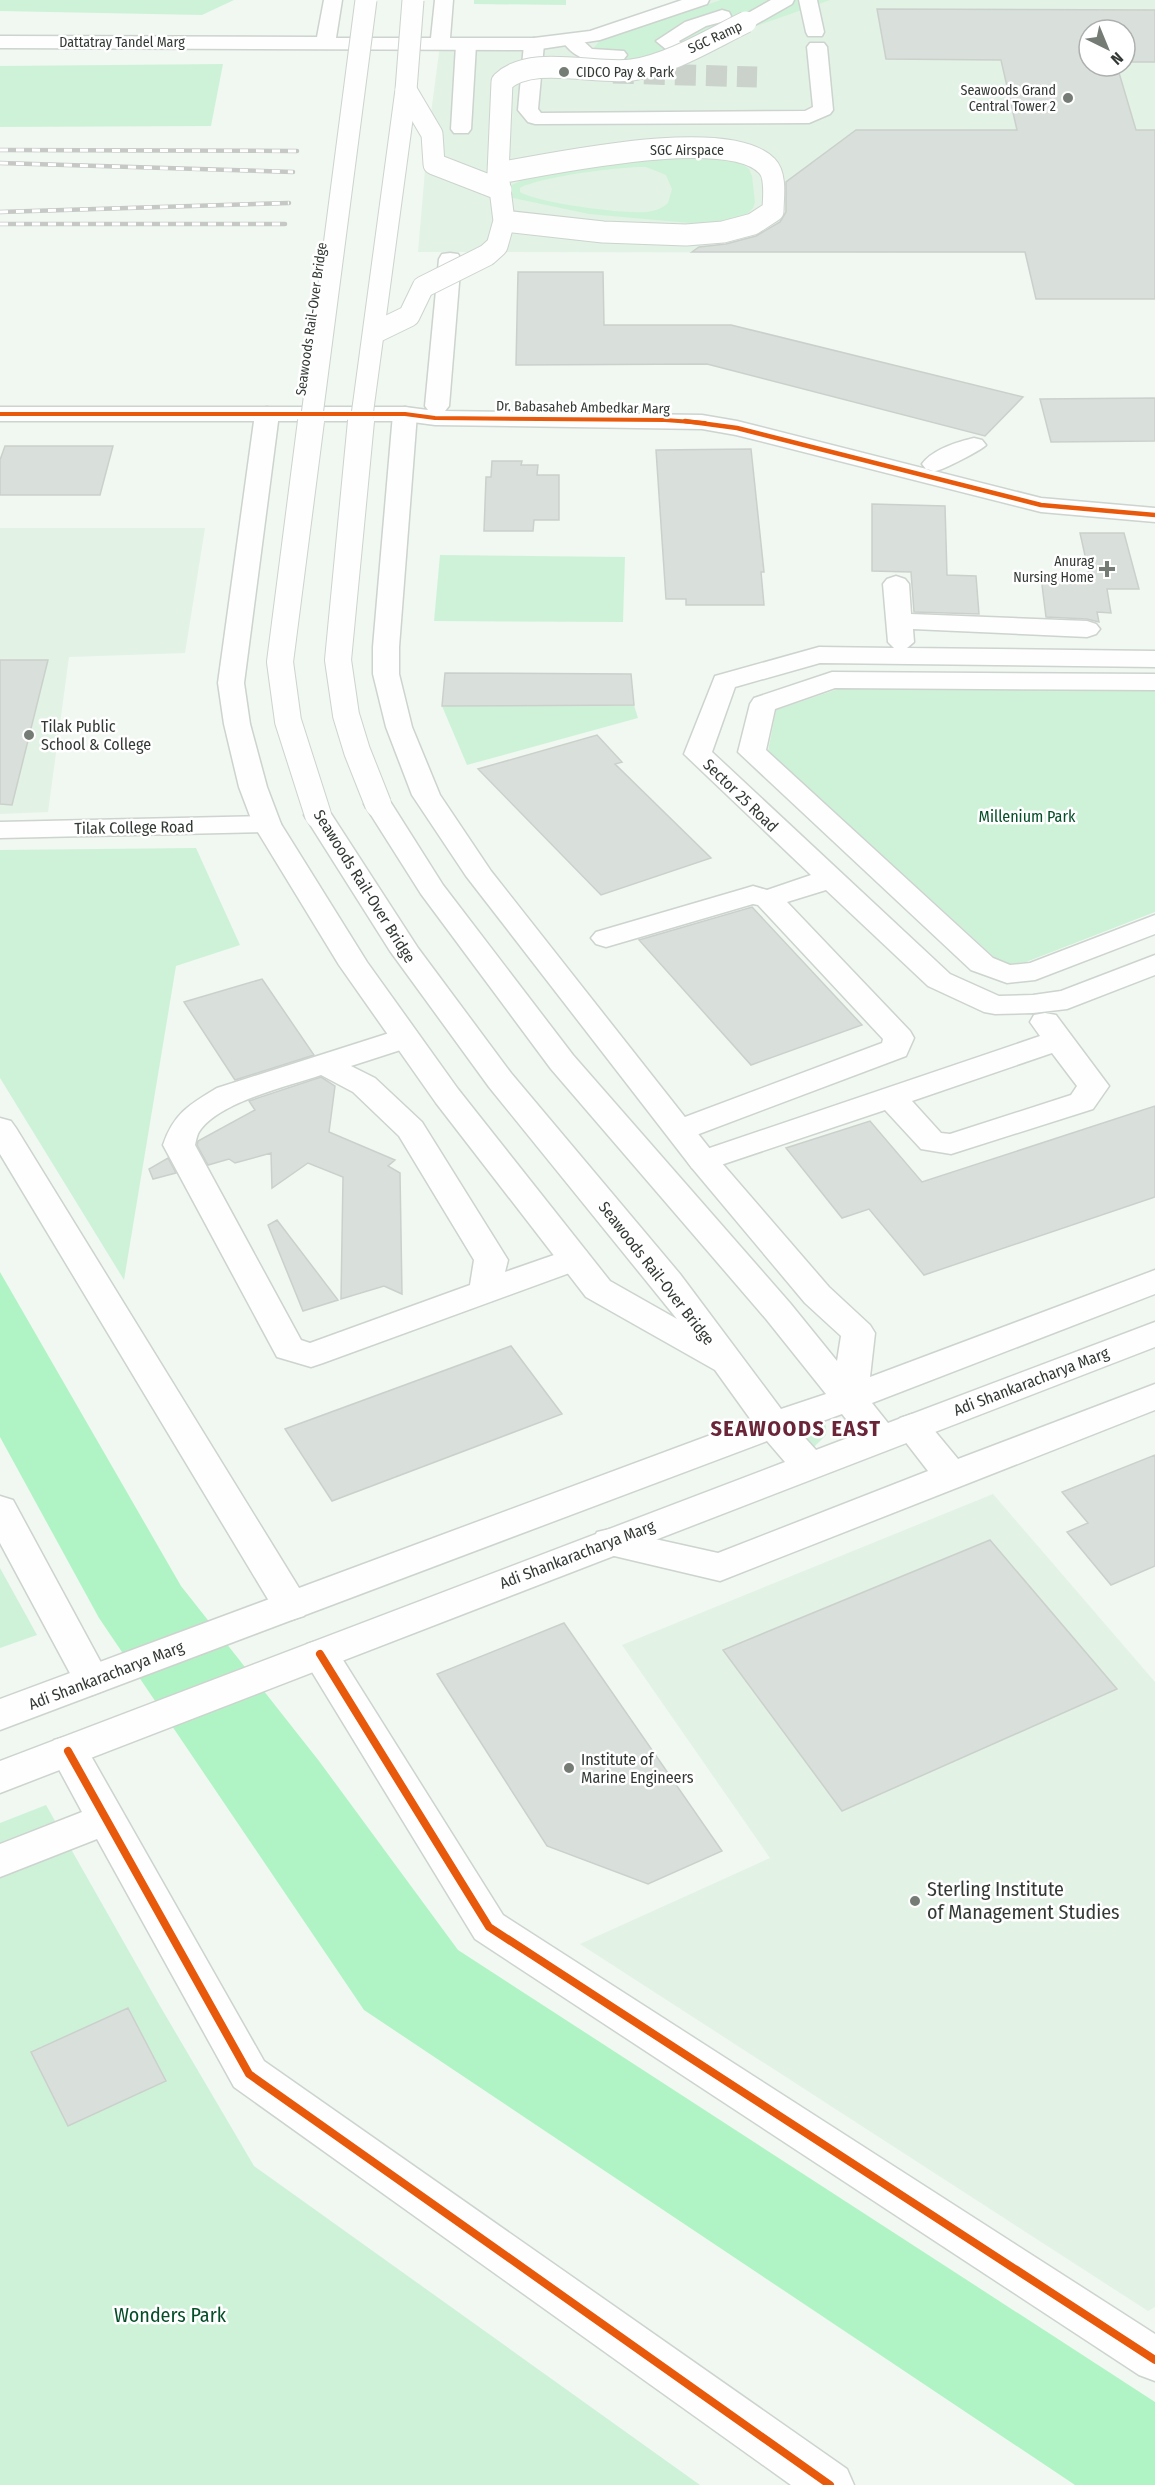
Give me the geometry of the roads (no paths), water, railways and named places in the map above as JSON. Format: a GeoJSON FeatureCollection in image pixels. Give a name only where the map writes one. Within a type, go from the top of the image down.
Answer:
{"type":"FeatureCollection","features":[{"type":"Feature","properties":{"kind":"main road"},"geometry":{"type":"LineString","coordinates":[[327,37],[333,0]]}},
{"type":"Feature","properties":{"kind":"main road","name":"Seawoods Rail-Over Bridge"},"geometry":{"type":"LineString","coordinates":[[366,0],[280,662],[283,701],[304,779],[318,815],[398,941],[500,1080],[668,1282],[774,1425],[809,1466]]}},
{"type":"Feature","properties":{"kind":"main road"},"geometry":{"type":"LineString","coordinates":[[413,0],[406,90],[362,414],[338,660],[346,713],[364,770],[378,804],[431,888],[562,1062],[778,1311],[849,1398],[952,1476]]}},
{"type":"Feature","properties":{"kind":"main road"},"geometry":{"type":"LineString","coordinates":[[441,37],[444,0]]}},
{"type":"Feature","properties":{"kind":"main road"},"geometry":{"type":"LineString","coordinates":[[441,37],[552,27],[585,20],[644,0]]}},
{"type":"Feature","properties":{"kind":"main road"},"geometry":{"type":"LineString","coordinates":[[441,37],[466,45],[566,41],[611,31],[703,0],[719,9],[722,16],[720,22],[674,41]]}},
{"type":"Feature","properties":{"kind":"main road","name":"SGC Ramp"},"geometry":{"type":"LineString","coordinates":[[504,220],[499,182],[502,82],[514,72],[538,68],[631,70],[670,58],[746,22],[785,0]]}},
{"type":"Feature","properties":{"kind":"main road"},"geometry":{"type":"LineString","coordinates":[[534,44],[528,111],[535,118],[809,117],[823,110],[816,39],[808,0]]}},
{"type":"Feature","properties":{"kind":"main road","name":"Dattatray Tandel Marg"},"geometry":{"type":"LineString","coordinates":[[0,42],[441,37]]}},
{"type":"Feature","properties":{"kind":"main road"},"geometry":{"type":"LineString","coordinates":[[566,41],[582,54],[617,55]]}},
{"type":"Feature","properties":{"kind":"main road"},"geometry":{"type":"LineString","coordinates":[[564,72],[566,41]]}},
{"type":"Feature","properties":{"kind":"main road"},"geometry":{"type":"LineString","coordinates":[[461,129],[466,45]]}},
{"type":"Feature","properties":{"kind":"main road"},"geometry":{"type":"LineString","coordinates":[[406,90],[432,134],[434,164],[499,182]]}},
{"type":"Feature","properties":{"kind":"main road"},"geometry":{"type":"LineString","coordinates":[[544,119],[552,127],[565,132],[590,136],[706,141]]}},
{"type":"Feature","properties":{"kind":"main road","name":"SGC Airspace"},"geometry":{"type":"LineString","coordinates":[[499,182],[624,152],[716,149],[736,151],[764,162],[769,168],[772,189],[773,211],[768,217],[741,229],[721,232],[664,235],[574,230],[504,220]]}},
{"type":"Feature","properties":{"kind":"main road"},"geometry":{"type":"LineString","coordinates":[[374,333],[409,316],[423,287],[487,255],[497,246],[504,220]]}},
{"type":"Feature","properties":{"kind":"main road"},"geometry":{"type":"LineString","coordinates":[[436,406],[450,259]]}},
{"type":"Feature","properties":{"kind":"main road","name":"Dr. Babasaheb Ambedkar Marg"},"geometry":{"type":"LineString","coordinates":[[405,414],[436,406],[664,404],[748,417],[958,470],[1154,515]]}},
{"type":"Feature","properties":{"kind":"main road","name":"Dr. Babasaheb Ambedkar Marg"},"geometry":{"type":"LineString","coordinates":[[0,414],[405,414],[435,418],[702,422],[736,428],[1010,498],[1051,506],[1154,515]]}},
{"type":"Feature","properties":{"kind":"main road"},"geometry":{"type":"LineString","coordinates":[[267,414],[231,683],[241,744],[253,787],[267,824],[326,922],[405,1038],[598,1289],[725,1361]]}},
{"type":"Feature","properties":{"kind":"main road"},"geometry":{"type":"LineString","coordinates":[[405,414],[385,658],[391,700],[411,763],[426,795],[486,885],[703,1161],[817,1295],[858,1334],[849,1398]]}},
{"type":"Feature","properties":{"kind":"main road"},"geometry":{"type":"LineString","coordinates":[[934,464],[958,450],[973,446],[978,455],[958,470]]}},
{"type":"Feature","properties":{"kind":"main road"},"geometry":{"type":"LineString","coordinates":[[896,584],[903,656]]}},
{"type":"Feature","properties":{"kind":"main road"},"geometry":{"type":"LineString","coordinates":[[900,621],[1087,629]]}},
{"type":"Feature","properties":{"kind":"main road","name":"Sector 25 Road"},"geometry":{"type":"LineString","coordinates":[[1155,659],[819,655],[724,682],[698,754],[939,980],[995,1005],[1033,1004],[1067,1000],[1155,964]]}},
{"type":"Feature","properties":{"kind":"main road"},"geometry":{"type":"LineString","coordinates":[[1155,682],[832,680],[763,704],[752,752],[982,964],[1007,974],[1035,971],[1155,924]]}},
{"type":"Feature","properties":{"kind":"main road"},"geometry":{"type":"LineString","coordinates":[[709,726],[757,730]]}},
{"type":"Feature","properties":{"kind":"main road","name":"Tilak College Road"},"geometry":{"type":"LineString","coordinates":[[0,830],[267,824]]}},
{"type":"Feature","properties":{"kind":"main road"},"geometry":{"type":"LineString","coordinates":[[768,899],[829,879]]}},
{"type":"Feature","properties":{"kind":"main road"},"geometry":{"type":"LineString","coordinates":[[606,938],[753,895],[768,899],[898,1038],[895,1049],[680,1130]]}},
{"type":"Feature","properties":{"kind":"main road"},"geometry":{"type":"LineString","coordinates":[[890,1096],[932,1142],[951,1144],[1082,1102],[1093,1086],[1033,1004],[1020,972]]}},
{"type":"Feature","properties":{"kind":"main road"},"geometry":{"type":"LineString","coordinates":[[405,1038],[228,1095],[204,1110],[185,1127],[178,1146],[289,1349],[312,1355],[574,1259]]}},
{"type":"Feature","properties":{"kind":"main road"},"geometry":{"type":"LineString","coordinates":[[703,1161],[1059,1040]]}},
{"type":"Feature","properties":{"kind":"main road"},"geometry":{"type":"LineString","coordinates":[[324,1064],[364,1085],[411,1129],[490,1260],[485,1292]]}},
{"type":"Feature","properties":{"kind":"main road"},"geometry":{"type":"LineString","coordinates":[[0,1128],[275,1612]]}},
{"type":"Feature","properties":{"kind":"main road","name":"Adi Shankaracharya Marg"},"geometry":{"type":"LineString","coordinates":[[0,1715],[692,1454],[849,1398],[1155,1281]]}},
{"type":"Feature","properties":{"kind":"main road","name":"Adi Shankaracharya Marg"},"geometry":{"type":"LineString","coordinates":[[0,1777],[809,1466],[1152,1340]]}},
{"type":"Feature","properties":{"kind":"main road"},"geometry":{"type":"LineString","coordinates":[[610,1542],[720,1567],[1155,1396]]}},
{"type":"Feature","properties":{"kind":"main road"},"geometry":{"type":"LineString","coordinates":[[0,1509],[104,1675]]}},
{"type":"Feature","properties":{"kind":"main road"},"geometry":{"type":"LineString","coordinates":[[305,1659],[489,1926],[1155,2360]]}},
{"type":"Feature","properties":{"kind":"main road"},"geometry":{"type":"LineString","coordinates":[[68,1751],[249,2074],[830,2485]]}},
{"type":"Feature","properties":{"kind":"main road"},"geometry":{"type":"LineString","coordinates":[[0,1861],[106,1819]]}},
{"type":"Feature","properties":{"kind":"tunnel"},"geometry":{"type":"LineString","coordinates":[[613,73],[757,77]]}},
{"type":"Feature","properties":{"kind":"railway"},"geometry":{"type":"LineString","coordinates":[[0,150],[297,151]]}},
{"type":"Feature","properties":{"kind":"railway"},"geometry":{"type":"LineString","coordinates":[[0,163],[293,172]]}},
{"type":"Feature","properties":{"kind":"railway"},"geometry":{"type":"LineString","coordinates":[[0,212],[289,203]]}},
{"type":"Feature","properties":{"kind":"railway"},"geometry":{"type":"LineString","coordinates":[[0,224],[285,224]]}},
{"type":"Feature","properties":{"kind":"place","name":"CIDCO Pay & Park"},"geometry":{"type":"Point","coordinates":[564,72]}},
{"type":"Feature","properties":{"kind":"place","name":"Seawoods Grand Central Tower 2"},"geometry":{"type":"Point","coordinates":[1068,98]}},
{"type":"Feature","properties":{"kind":"place","name":"Anurag Nursing Home"},"geometry":{"type":"Point","coordinates":[1107,569]}},
{"type":"Feature","properties":{"kind":"place","name":"Tilak Public School & College"},"geometry":{"type":"Point","coordinates":[29,735]}},
{"type":"Feature","properties":{"kind":"place","name":"Institute of Marine Engineers"},"geometry":{"type":"Point","coordinates":[569,1768]}},
{"type":"Feature","properties":{"kind":"place","name":"Sterling Institute of Management Studies"},"geometry":{"type":"Point","coordinates":[915,1901]}},
{"type":"Feature","properties":{"kind":"district","name":"SEAWOODS EAST"},"geometry":{"type":"Point","coordinates":[796,1428]}},
{"type":"Feature","properties":{"kind":"park label","name":"Millenium Park"},"geometry":{"type":"Point","coordinates":[1027,816]}},
{"type":"Feature","properties":{"kind":"park label","name":"Wonders Park"},"geometry":{"type":"Point","coordinates":[170,2315]}}]}
